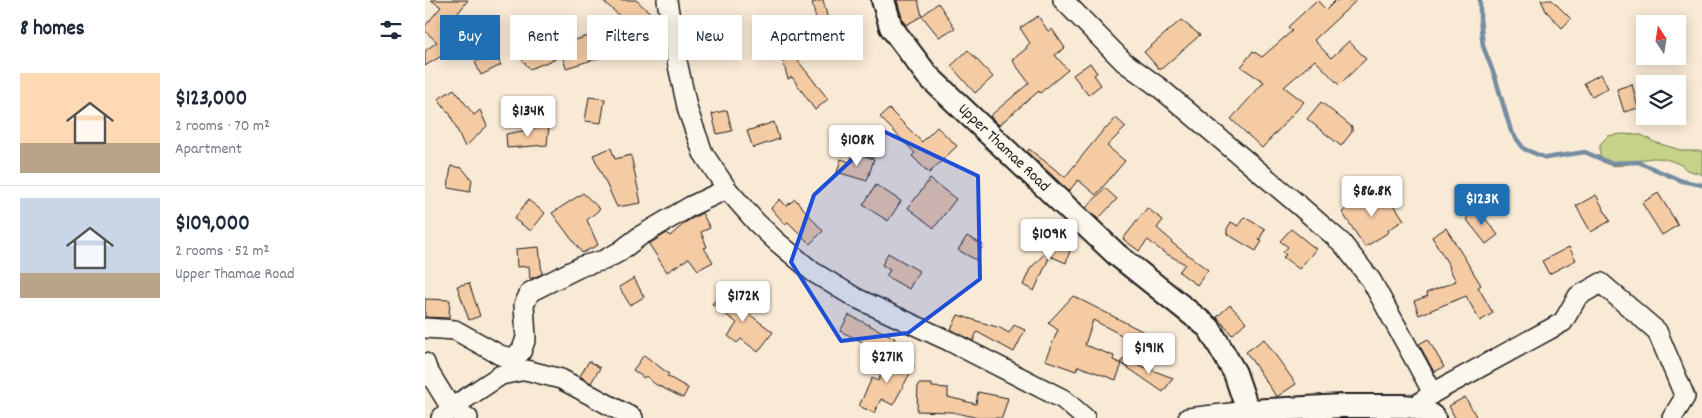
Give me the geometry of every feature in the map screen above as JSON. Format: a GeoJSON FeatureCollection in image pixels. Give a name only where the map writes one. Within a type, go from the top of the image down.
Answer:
{"type":"FeatureCollection","features":[{"type":"Feature","properties":{"kind":"street"},"geometry":{"type":"LineString","coordinates":[[667,0],[688,112],[703,153],[727,189],[771,237],[813,272],[856,298],[949,341],[1063,399],[1085,418]]}},
{"type":"Feature","properties":{"kind":"street","name":"Upper Thamae Road"},"geometry":{"type":"LineString","coordinates":[[883,0],[891,27],[927,75],[1116,254],[1209,328],[1235,373],[1248,411]]}},
{"type":"Feature","properties":{"kind":"street"},"geometry":{"type":"LineString","coordinates":[[1063,0],[1124,62],[1174,100],[1301,206],[1342,243],[1371,280],[1433,393]]}},
{"type":"Feature","properties":{"kind":"street"},"geometry":{"type":"LineString","coordinates":[[425,328],[455,330],[500,356],[511,358],[521,352],[526,338],[524,305],[530,292],[583,266],[604,260],[691,206],[727,189]]}},
{"type":"Feature","properties":{"kind":"street"},"geometry":{"type":"LineString","coordinates":[[1414,407],[1433,393],[1563,322],[1578,296],[1601,282],[1657,331],[1685,397],[1672,418]]}},
{"type":"Feature","properties":{"kind":"street"},"geometry":{"type":"LineString","coordinates":[[425,363],[446,413]]}},
{"type":"Feature","properties":{"kind":"street"},"geometry":{"type":"LineString","coordinates":[[446,413],[501,375],[526,370],[561,379],[633,418]]}},
{"type":"Feature","properties":{"kind":"street"},"geometry":{"type":"LineString","coordinates":[[1188,418],[1248,411],[1342,406],[1414,407],[1425,411],[1434,418]]}},
{"type":"Feature","properties":{"kind":"street"},"geometry":{"type":"LineString","coordinates":[[446,413],[468,418]]}},
{"type":"Feature","properties":{"kind":"highlighted area"},"geometry":{"type":"Polygon","coordinates":[[[883,131],[978,176],[980,279],[908,333],[841,341],[791,262],[814,195],[883,131]]]}},
{"type":"Feature","properties":{"kind":"green space"},"geometry":{"type":"Polygon","coordinates":[[[1622,134],[1642,135],[1654,142],[1684,151],[1702,151],[1702,175],[1687,170],[1675,162],[1662,159],[1647,159],[1620,166],[1613,166],[1600,160],[1600,144],[1608,136],[1622,134]]]}},
{"type":"Feature","properties":{"kind":"building"},"geometry":{"type":"Polygon","coordinates":[[[431,0],[468,0],[456,15],[440,15],[440,57],[425,66],[425,51],[437,42],[425,31],[425,26],[441,7],[431,0]]]}},
{"type":"Feature","properties":{"kind":"building"},"geometry":{"type":"Polygon","coordinates":[[[602,0],[636,0],[653,15],[619,15],[602,0]]]}},
{"type":"Feature","properties":{"kind":"building"},"geometry":{"type":"Polygon","coordinates":[[[823,0],[827,15],[815,15],[812,3],[823,0]]]}},
{"type":"Feature","properties":{"kind":"building"},"geometry":{"type":"Polygon","coordinates":[[[897,0],[918,0],[922,16],[906,25],[897,0]]]}},
{"type":"Feature","properties":{"kind":"building"},"geometry":{"type":"Polygon","coordinates":[[[1317,0],[1326,10],[1336,0],[1357,0],[1314,40],[1331,58],[1349,41],[1366,59],[1339,85],[1315,60],[1284,87],[1304,102],[1262,148],[1231,119],[1264,82],[1241,67],[1253,51],[1262,57],[1292,31],[1288,27],[1317,0]]]}},
{"type":"Feature","properties":{"kind":"building"},"geometry":{"type":"Polygon","coordinates":[[[1541,0],[1552,0],[1571,19],[1562,28],[1546,11],[1541,0]]]}},
{"type":"Feature","properties":{"kind":"building"},"geometry":{"type":"Polygon","coordinates":[[[938,3],[955,28],[939,37],[922,16],[938,3]]]}},
{"type":"Feature","properties":{"kind":"building"},"geometry":{"type":"Polygon","coordinates":[[[1038,16],[1048,31],[1052,29],[1065,48],[1055,55],[1068,70],[1040,93],[1039,91],[999,125],[990,116],[1029,83],[1012,60],[1027,48],[1030,43],[1020,28],[1038,16]]]}},
{"type":"Feature","properties":{"kind":"building"},"geometry":{"type":"Polygon","coordinates":[[[1181,20],[1200,35],[1160,70],[1144,52],[1181,20]]]}},
{"type":"Feature","properties":{"kind":"building"},"geometry":{"type":"Polygon","coordinates":[[[587,36],[587,60],[592,60],[566,68],[563,60],[577,60],[577,39],[587,36]]]}},
{"type":"Feature","properties":{"kind":"building"},"geometry":{"type":"Polygon","coordinates":[[[968,50],[993,77],[975,93],[951,66],[968,50]]]}},
{"type":"Feature","properties":{"kind":"building"},"geometry":{"type":"Polygon","coordinates":[[[479,60],[498,60],[501,65],[481,75],[475,62],[479,60]]]}},
{"type":"Feature","properties":{"kind":"building"},"geometry":{"type":"Polygon","coordinates":[[[522,60],[552,60],[530,69],[522,60]]]}},
{"type":"Feature","properties":{"kind":"building"},"geometry":{"type":"Polygon","coordinates":[[[782,60],[797,60],[828,99],[815,110],[792,77],[788,79],[782,60]]]}},
{"type":"Feature","properties":{"kind":"building"},"geometry":{"type":"Polygon","coordinates":[[[1090,63],[1097,73],[1094,75],[1101,85],[1088,95],[1073,75],[1090,63]]]}},
{"type":"Feature","properties":{"kind":"building"},"geometry":{"type":"Polygon","coordinates":[[[1601,74],[1608,88],[1592,97],[1584,83],[1601,74]]]}},
{"type":"Feature","properties":{"kind":"building"},"geometry":{"type":"Polygon","coordinates":[[[1632,84],[1636,109],[1624,112],[1617,89],[1632,84]]]}},
{"type":"Feature","properties":{"kind":"building"},"geometry":{"type":"Polygon","coordinates":[[[454,89],[474,115],[480,110],[487,126],[465,147],[449,112],[438,99],[454,89]]]}},
{"type":"Feature","properties":{"kind":"building"},"geometry":{"type":"Polygon","coordinates":[[[589,97],[605,99],[601,123],[585,121],[589,97]]]}},
{"type":"Feature","properties":{"kind":"building"},"geometry":{"type":"Polygon","coordinates":[[[1321,102],[1352,127],[1352,132],[1341,146],[1307,119],[1321,102]]]}},
{"type":"Feature","properties":{"kind":"building"},"geometry":{"type":"Polygon","coordinates":[[[889,109],[922,142],[937,127],[957,146],[929,173],[912,156],[915,153],[880,117],[889,109]]]}},
{"type":"Feature","properties":{"kind":"building"},"geometry":{"type":"Polygon","coordinates":[[[727,110],[732,131],[717,134],[712,114],[727,110]]]}},
{"type":"Feature","properties":{"kind":"building"},"geometry":{"type":"Polygon","coordinates":[[[1116,118],[1126,127],[1107,146],[1125,161],[1096,195],[1078,180],[1069,191],[1027,152],[1029,149],[1065,177],[1105,128],[1116,118]]]}},
{"type":"Feature","properties":{"kind":"building"},"geometry":{"type":"Polygon","coordinates":[[[774,122],[779,139],[753,148],[747,131],[774,122]]]}},
{"type":"Feature","properties":{"kind":"building"},"geometry":{"type":"Polygon","coordinates":[[[549,126],[547,145],[507,148],[506,134],[549,126]]]}},
{"type":"Feature","properties":{"kind":"building"},"geometry":{"type":"Polygon","coordinates":[[[611,148],[615,159],[631,155],[641,203],[617,207],[593,155],[611,148]]]}},
{"type":"Feature","properties":{"kind":"building"},"geometry":{"type":"Polygon","coordinates":[[[853,152],[874,159],[867,181],[837,172],[841,159],[850,162],[853,152]]]}},
{"type":"Feature","properties":{"kind":"building"},"geometry":{"type":"Polygon","coordinates":[[[451,166],[462,168],[472,180],[470,192],[448,188],[451,166]]]}},
{"type":"Feature","properties":{"kind":"building"},"geometry":{"type":"Polygon","coordinates":[[[930,179],[956,199],[934,228],[908,208],[930,179]]]}},
{"type":"Feature","properties":{"kind":"building"},"geometry":{"type":"Polygon","coordinates":[[[876,185],[901,201],[888,221],[863,205],[876,185]]]}},
{"type":"Feature","properties":{"kind":"building"},"geometry":{"type":"Polygon","coordinates":[[[1105,188],[1117,199],[1098,219],[1086,208],[1105,188]]]}},
{"type":"Feature","properties":{"kind":"building"},"geometry":{"type":"Polygon","coordinates":[[[1369,190],[1379,202],[1388,196],[1404,220],[1365,247],[1342,212],[1369,190]]]}},
{"type":"Feature","properties":{"kind":"building"},"geometry":{"type":"Polygon","coordinates":[[[583,193],[600,209],[587,220],[598,245],[582,253],[552,213],[583,193]]]}},
{"type":"Feature","properties":{"kind":"building"},"geometry":{"type":"Polygon","coordinates":[[[1658,193],[1678,225],[1662,235],[1642,203],[1658,193]]]}},
{"type":"Feature","properties":{"kind":"building"},"geometry":{"type":"Polygon","coordinates":[[[1596,195],[1610,221],[1591,232],[1576,206],[1596,195]]]}},
{"type":"Feature","properties":{"kind":"building"},"geometry":{"type":"Polygon","coordinates":[[[780,199],[786,206],[795,199],[823,231],[810,244],[788,222],[785,224],[771,208],[780,199]]]}},
{"type":"Feature","properties":{"kind":"building"},"geometry":{"type":"Polygon","coordinates":[[[528,200],[545,213],[531,231],[514,219],[528,200]]]}},
{"type":"Feature","properties":{"kind":"building"},"geometry":{"type":"Polygon","coordinates":[[[1147,208],[1163,220],[1157,228],[1171,242],[1208,270],[1197,285],[1179,272],[1185,264],[1163,252],[1148,240],[1139,251],[1123,239],[1147,208]]]}},
{"type":"Feature","properties":{"kind":"building"},"geometry":{"type":"Polygon","coordinates":[[[1477,208],[1498,235],[1486,244],[1467,220],[1467,215],[1477,208]]]}},
{"type":"Feature","properties":{"kind":"building"},"geometry":{"type":"Polygon","coordinates":[[[702,213],[710,228],[701,232],[707,247],[704,248],[713,262],[698,270],[689,258],[667,272],[649,244],[667,233],[670,236],[686,222],[702,213]]]}},
{"type":"Feature","properties":{"kind":"building"},"geometry":{"type":"Polygon","coordinates":[[[1244,217],[1265,229],[1259,240],[1262,241],[1256,251],[1227,234],[1227,229],[1231,222],[1238,226],[1244,217]]]}},
{"type":"Feature","properties":{"kind":"building"},"geometry":{"type":"Polygon","coordinates":[[[1446,228],[1481,285],[1478,287],[1493,313],[1480,321],[1466,296],[1419,315],[1414,301],[1428,296],[1426,293],[1456,281],[1432,237],[1446,228]]]}},
{"type":"Feature","properties":{"kind":"building"},"geometry":{"type":"Polygon","coordinates":[[[1291,229],[1316,249],[1299,269],[1283,257],[1286,255],[1283,252],[1288,247],[1280,241],[1291,229]]]}},
{"type":"Feature","properties":{"kind":"building"},"geometry":{"type":"Polygon","coordinates":[[[1062,235],[1073,241],[1066,263],[1050,256],[1034,291],[1023,285],[1030,269],[1062,235]]]}},
{"type":"Feature","properties":{"kind":"building"},"geometry":{"type":"Polygon","coordinates":[[[967,236],[983,245],[976,260],[958,250],[967,236]]]}},
{"type":"Feature","properties":{"kind":"building"},"geometry":{"type":"Polygon","coordinates":[[[539,247],[542,274],[530,279],[529,266],[517,267],[516,249],[539,247]]]}},
{"type":"Feature","properties":{"kind":"building"},"geometry":{"type":"Polygon","coordinates":[[[1569,247],[1576,260],[1549,274],[1542,261],[1569,247]]]}},
{"type":"Feature","properties":{"kind":"building"},"geometry":{"type":"Polygon","coordinates":[[[888,253],[919,271],[909,289],[886,276],[890,270],[882,265],[888,253]]]}},
{"type":"Feature","properties":{"kind":"building"},"geometry":{"type":"Polygon","coordinates":[[[634,278],[644,297],[630,305],[619,287],[634,278]]]}},
{"type":"Feature","properties":{"kind":"building"},"geometry":{"type":"Polygon","coordinates":[[[469,283],[480,316],[469,320],[457,286],[469,283]]]}},
{"type":"Feature","properties":{"kind":"building"},"geometry":{"type":"Polygon","coordinates":[[[724,290],[736,299],[733,302],[773,332],[758,352],[741,339],[737,343],[728,336],[737,323],[712,304],[724,290]]]}},
{"type":"Feature","properties":{"kind":"building"},"geometry":{"type":"Polygon","coordinates":[[[1073,296],[1150,335],[1150,337],[1172,351],[1167,359],[1093,320],[1085,345],[1114,356],[1113,360],[1122,364],[1116,380],[1078,366],[1076,371],[1045,360],[1058,330],[1048,323],[1073,296]]]}},
{"type":"Feature","properties":{"kind":"building"},"geometry":{"type":"Polygon","coordinates":[[[425,299],[450,300],[449,318],[425,317],[425,299]]]}},
{"type":"Feature","properties":{"kind":"building"},"geometry":{"type":"Polygon","coordinates":[[[1230,305],[1246,322],[1232,335],[1217,317],[1230,305]]]}},
{"type":"Feature","properties":{"kind":"building"},"geometry":{"type":"Polygon","coordinates":[[[849,315],[895,338],[887,354],[840,331],[849,315]]]}},
{"type":"Feature","properties":{"kind":"building"},"geometry":{"type":"Polygon","coordinates":[[[958,315],[1000,328],[1009,333],[1014,325],[1025,330],[1014,352],[977,332],[973,341],[951,329],[958,315]]]}},
{"type":"Feature","properties":{"kind":"building"},"geometry":{"type":"Polygon","coordinates":[[[1264,339],[1296,384],[1278,396],[1276,396],[1246,352],[1264,339]]]}},
{"type":"Feature","properties":{"kind":"building"},"geometry":{"type":"Polygon","coordinates":[[[1428,339],[1444,367],[1434,372],[1419,344],[1428,339]]]}},
{"type":"Feature","properties":{"kind":"building"},"geometry":{"type":"Polygon","coordinates":[[[891,354],[914,366],[893,405],[881,399],[874,413],[859,406],[872,378],[878,381],[891,354]]]}},
{"type":"Feature","properties":{"kind":"building"},"geometry":{"type":"Polygon","coordinates":[[[644,355],[669,374],[667,376],[688,388],[683,398],[655,384],[646,376],[644,378],[633,370],[644,355]]]}},
{"type":"Feature","properties":{"kind":"building"},"geometry":{"type":"Polygon","coordinates":[[[1123,359],[1173,378],[1163,392],[1121,363],[1123,359]]]}},
{"type":"Feature","properties":{"kind":"building"},"geometry":{"type":"Polygon","coordinates":[[[589,361],[600,368],[591,383],[580,376],[589,361]]]}},
{"type":"Feature","properties":{"kind":"building"},"geometry":{"type":"Polygon","coordinates":[[[918,384],[932,384],[932,387],[948,388],[948,397],[976,404],[978,392],[1008,398],[1002,418],[978,418],[952,412],[917,411],[918,384]]]}},
{"type":"Feature","properties":{"kind":"building"},"geometry":{"type":"Polygon","coordinates":[[[1465,397],[1477,418],[1455,418],[1449,406],[1465,397]]]}},
{"type":"Feature","properties":{"kind":"waterway"},"geometry":{"type":"LineString","coordinates":[[1480,0],[1483,46],[1495,77],[1511,131],[1524,149],[1546,158],[1585,152],[1610,163],[1638,162],[1682,181],[1702,185]]}}]}
